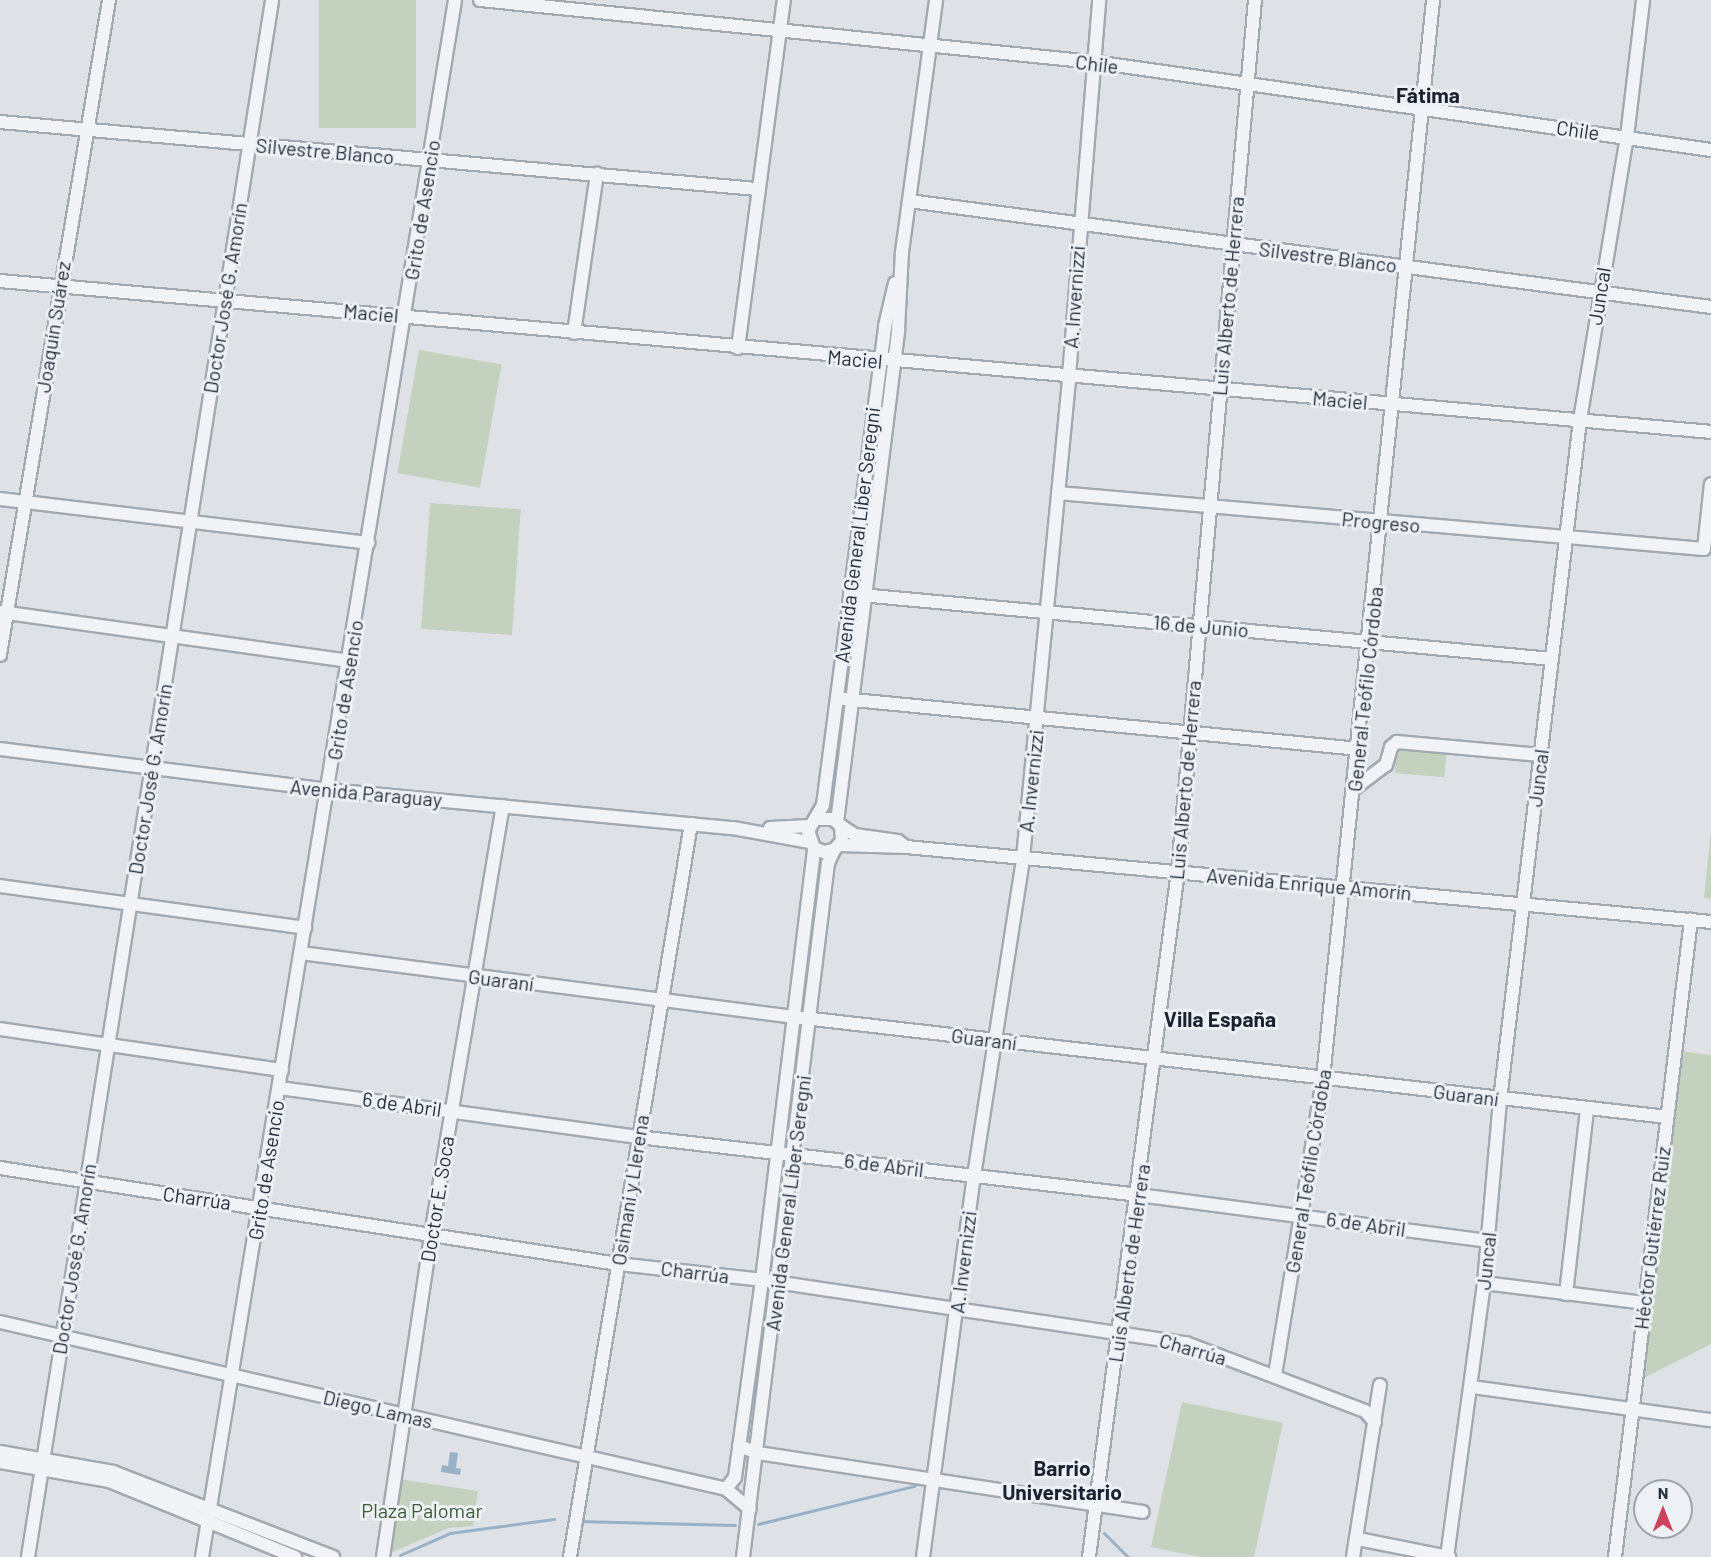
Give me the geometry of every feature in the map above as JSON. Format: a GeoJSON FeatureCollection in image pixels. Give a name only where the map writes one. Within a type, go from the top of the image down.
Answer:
{"type":"FeatureCollection","features":[{"type":"Feature","properties":{"kind":"street","name":"Joaquín Suárez"},"geometry":{"type":"LineString","coordinates":[[0,655],[3,613],[26,503],[86,128],[109,0]]}},
{"type":"Feature","properties":{"kind":"street","name":"Doctor José G. Amorín"},"geometry":{"type":"LineString","coordinates":[[28,1557],[272,0]]}},
{"type":"Feature","properties":{"kind":"street","name":"Grito de Asencio"},"geometry":{"type":"LineString","coordinates":[[202,1557],[329,790],[456,0]]}},
{"type":"Feature","properties":{"kind":"street","name":"Chile"},"geometry":{"type":"LineString","coordinates":[[480,0],[779,33],[1094,62],[1247,86],[1711,150]]}},
{"type":"Feature","properties":{"kind":"street"},"geometry":{"type":"LineString","coordinates":[[738,348],[757,189],[784,0]]}},
{"type":"Feature","properties":{"kind":"street","name":"Avenida General Líber Seregni"},"geometry":{"type":"LineString","coordinates":[[814,822],[823,805],[880,361],[902,252],[936,0]]}},
{"type":"Feature","properties":{"kind":"street","name":"A. Invernizzi"},"geometry":{"type":"LineString","coordinates":[[923,1557],[974,1176],[1023,858],[1069,376],[1079,223],[1099,0]]}},
{"type":"Feature","properties":{"kind":"street","name":"Luis Alberto de Herrera"},"geometry":{"type":"LineString","coordinates":[[1089,1557],[1139,1195],[1178,872],[1188,733],[1255,0]]}},
{"type":"Feature","properties":{"kind":"street","name":"General Teófilo Córdoba"},"geometry":{"type":"LineString","coordinates":[[1275,1375],[1303,1215],[1323,1078],[1395,404],[1425,109],[1433,0]]}},
{"type":"Feature","properties":{"kind":"street","name":"Juncal"},"geometry":{"type":"LineString","coordinates":[[1448,1557],[1472,1387],[1489,1241],[1500,1100],[1580,420],[1627,137],[1643,0]]}},
{"type":"Feature","properties":{"kind":"street","name":"Silvestre Blanco"},"geometry":{"type":"LineString","coordinates":[[0,122],[757,189]]}},
{"type":"Feature","properties":{"kind":"street"},"geometry":{"type":"LineString","coordinates":[[574,333],[597,174]]}},
{"type":"Feature","properties":{"kind":"street","name":"Silvestre Blanco"},"geometry":{"type":"LineString","coordinates":[[909,201],[1600,291],[1711,308]]}},
{"type":"Feature","properties":{"kind":"street","name":"Avenida General Líber Seregni"},"geometry":{"type":"LineString","coordinates":[[839,824],[850,700],[894,362],[902,252]]}},
{"type":"Feature","properties":{"kind":"street","name":"Maciel"},"geometry":{"type":"LineString","coordinates":[[0,281],[405,315],[880,361],[1711,432]]}},
{"type":"Feature","properties":{"kind":"street","name":"Progreso"},"geometry":{"type":"LineString","coordinates":[[1058,493],[1382,523],[1704,549],[1711,484]]}},
{"type":"Feature","properties":{"kind":"street"},"geometry":{"type":"LineString","coordinates":[[0,499],[368,543]]}},
{"type":"Feature","properties":{"kind":"street","name":"16 de Junio"},"geometry":{"type":"LineString","coordinates":[[850,594],[1552,658]]}},
{"type":"Feature","properties":{"kind":"street"},"geometry":{"type":"LineString","coordinates":[[3,613],[349,661]]}},
{"type":"Feature","properties":{"kind":"street"},"geometry":{"type":"LineString","coordinates":[[836,698],[1359,749]]}},
{"type":"Feature","properties":{"kind":"street"},"geometry":{"type":"LineString","coordinates":[[1355,788],[1386,765],[1391,747],[1397,742],[1540,755]]}},
{"type":"Feature","properties":{"kind":"street","name":"Avenida Paraguay"},"geometry":{"type":"LineString","coordinates":[[0,749],[151,771],[733,828],[811,845]]}},
{"type":"Feature","properties":{"kind":"street","name":"Doctor E. Soca"},"geometry":{"type":"LineString","coordinates":[[383,1557],[431,1235],[503,806]]}},
{"type":"Feature","properties":{"kind":"street"},"geometry":{"type":"LineString","coordinates":[[828,817],[839,824],[837,847],[824,852],[811,845],[814,822],[828,817]]}},
{"type":"Feature","properties":{"kind":"street","name":"Avenida Paraguay"},"geometry":{"type":"LineString","coordinates":[[733,828],[814,822]]}},
{"type":"Feature","properties":{"kind":"street","name":"Osimani y Llerena"},"geometry":{"type":"LineString","coordinates":[[570,1557],[660,999],[692,824]]}},
{"type":"Feature","properties":{"kind":"street","name":"Avenida Enrique Amorín"},"geometry":{"type":"LineString","coordinates":[[839,824],[855,835],[898,841],[906,847]]}},
{"type":"Feature","properties":{"kind":"street","name":"Avenida General Líber Seregni"},"geometry":{"type":"LineString","coordinates":[[726,1489],[735,1477],[762,1280],[795,1017],[811,845]]}},
{"type":"Feature","properties":{"kind":"street","name":"Avenida General Líber Seregni"},"geometry":{"type":"LineString","coordinates":[[743,1557],[812,1018],[828,863],[837,847]]}},
{"type":"Feature","properties":{"kind":"street","name":"Avenida Enrique Amorín"},"geometry":{"type":"LineString","coordinates":[[837,847],[906,847],[1711,922]]}},
{"type":"Feature","properties":{"kind":"street"},"geometry":{"type":"LineString","coordinates":[[0,886],[306,928]]}},
{"type":"Feature","properties":{"kind":"street","name":"Héctor Gutiérrez Ruiz"},"geometry":{"type":"LineString","coordinates":[[1615,1557],[1691,920]]}},
{"type":"Feature","properties":{"kind":"street","name":"Guaraní"},"geometry":{"type":"LineString","coordinates":[[302,953],[795,1017],[1587,1110],[1667,1117]]}},
{"type":"Feature","properties":{"kind":"street"},"geometry":{"type":"LineString","coordinates":[[0,1029],[282,1070]]}},
{"type":"Feature","properties":{"kind":"street","name":"6 de Abril"},"geometry":{"type":"LineString","coordinates":[[280,1088],[638,1137],[1303,1215],[1489,1241]]}},
{"type":"Feature","properties":{"kind":"street"},"geometry":{"type":"LineString","coordinates":[[1566,1294],[1587,1110]]}},
{"type":"Feature","properties":{"kind":"street","name":"Charrúa"},"geometry":{"type":"LineString","coordinates":[[0,1168],[618,1264],[778,1282],[1120,1331],[1186,1343],[1365,1411],[1375,1422]]}},
{"type":"Feature","properties":{"kind":"street"},"geometry":{"type":"LineString","coordinates":[[1484,1282],[1644,1303]]}},
{"type":"Feature","properties":{"kind":"street","name":"Diego Lamas"},"geometry":{"type":"LineString","coordinates":[[0,1322],[62,1334],[726,1489],[750,1509]]}},
{"type":"Feature","properties":{"kind":"street"},"geometry":{"type":"LineString","coordinates":[[1353,1557],[1358,1539],[1380,1385]]}},
{"type":"Feature","properties":{"kind":"street"},"geometry":{"type":"LineString","coordinates":[[1472,1387],[1711,1420]]}},
{"type":"Feature","properties":{"kind":"street"},"geometry":{"type":"LineString","coordinates":[[739,1446],[758,1453],[1143,1512]]}},
{"type":"Feature","properties":{"kind":"street"},"geometry":{"type":"LineString","coordinates":[[0,1452],[42,1463]]}},
{"type":"Feature","properties":{"kind":"street"},"geometry":{"type":"LineString","coordinates":[[0,1462],[42,1463],[113,1472],[210,1515],[295,1557]]}},
{"type":"Feature","properties":{"kind":"street"},"geometry":{"type":"LineString","coordinates":[[210,1515],[333,1557]]}},
{"type":"Feature","properties":{"kind":"street"},"geometry":{"type":"LineString","coordinates":[[1358,1539],[1448,1557]]}},
{"type":"Feature","properties":{"kind":"green space"},"geometry":{"type":"Polygon","coordinates":[[[319,0],[416,0],[416,128],[319,128],[319,0]]]}},
{"type":"Feature","properties":{"kind":"green space"},"geometry":{"type":"Polygon","coordinates":[[[419,350],[502,365],[480,488],[397,473],[419,350]]]}},
{"type":"Feature","properties":{"kind":"green space"},"geometry":{"type":"Polygon","coordinates":[[[430,503],[521,509],[512,635],[421,629],[430,503]]]}},
{"type":"Feature","properties":{"kind":"green space"},"geometry":{"type":"Polygon","coordinates":[[[1397,745],[1447,749],[1444,777],[1395,773],[1397,745]]]}},
{"type":"Feature","properties":{"kind":"green space"},"geometry":{"type":"Polygon","coordinates":[[[1711,830],[1711,899],[1704,898],[1711,830]]]}},
{"type":"Feature","properties":{"kind":"green space"},"geometry":{"type":"Polygon","coordinates":[[[1679,1051],[1711,1055],[1711,1344],[1640,1380],[1679,1051]]]}},
{"type":"Feature","properties":{"kind":"green space"},"geometry":{"type":"Polygon","coordinates":[[[1182,1402],[1283,1423],[1254,1557],[1200,1557],[1151,1547],[1182,1402]]]}},
{"type":"Feature","properties":{"kind":"green space","name":"Plaza Palomar"},"geometry":{"type":"Polygon","coordinates":[[[399,1479],[478,1491],[473,1526],[449,1528],[388,1554],[399,1479]]]}},
{"type":"Feature","properties":{"kind":"water"},"geometry":{"type":"Polygon","coordinates":[[[450,1452],[458,1453],[456,1468],[461,1469],[460,1475],[441,1472],[442,1465],[448,1466],[450,1452]]]}},
{"type":"Feature","properties":{"kind":"waterway"},"geometry":{"type":"LineString","coordinates":[[758,1524],[914,1486]]}},
{"type":"Feature","properties":{"kind":"waterway"},"geometry":{"type":"LineString","coordinates":[[400,1555],[450,1533],[554,1519]]}},
{"type":"Feature","properties":{"kind":"waterway"},"geometry":{"type":"LineString","coordinates":[[578,1521],[735,1525]]}},
{"type":"Feature","properties":{"kind":"waterway"},"geometry":{"type":"LineString","coordinates":[[1104,1533],[1128,1557]]}},
{"type":"Feature","properties":{"kind":"district","name":"Fátima"},"geometry":{"type":"Point","coordinates":[1428,95]}},
{"type":"Feature","properties":{"kind":"district","name":"Villa España"},"geometry":{"type":"Point","coordinates":[1220,1019]}},
{"type":"Feature","properties":{"kind":"district","name":"Barrio Universitario"},"geometry":{"type":"Point","coordinates":[1062,1480]}}]}
